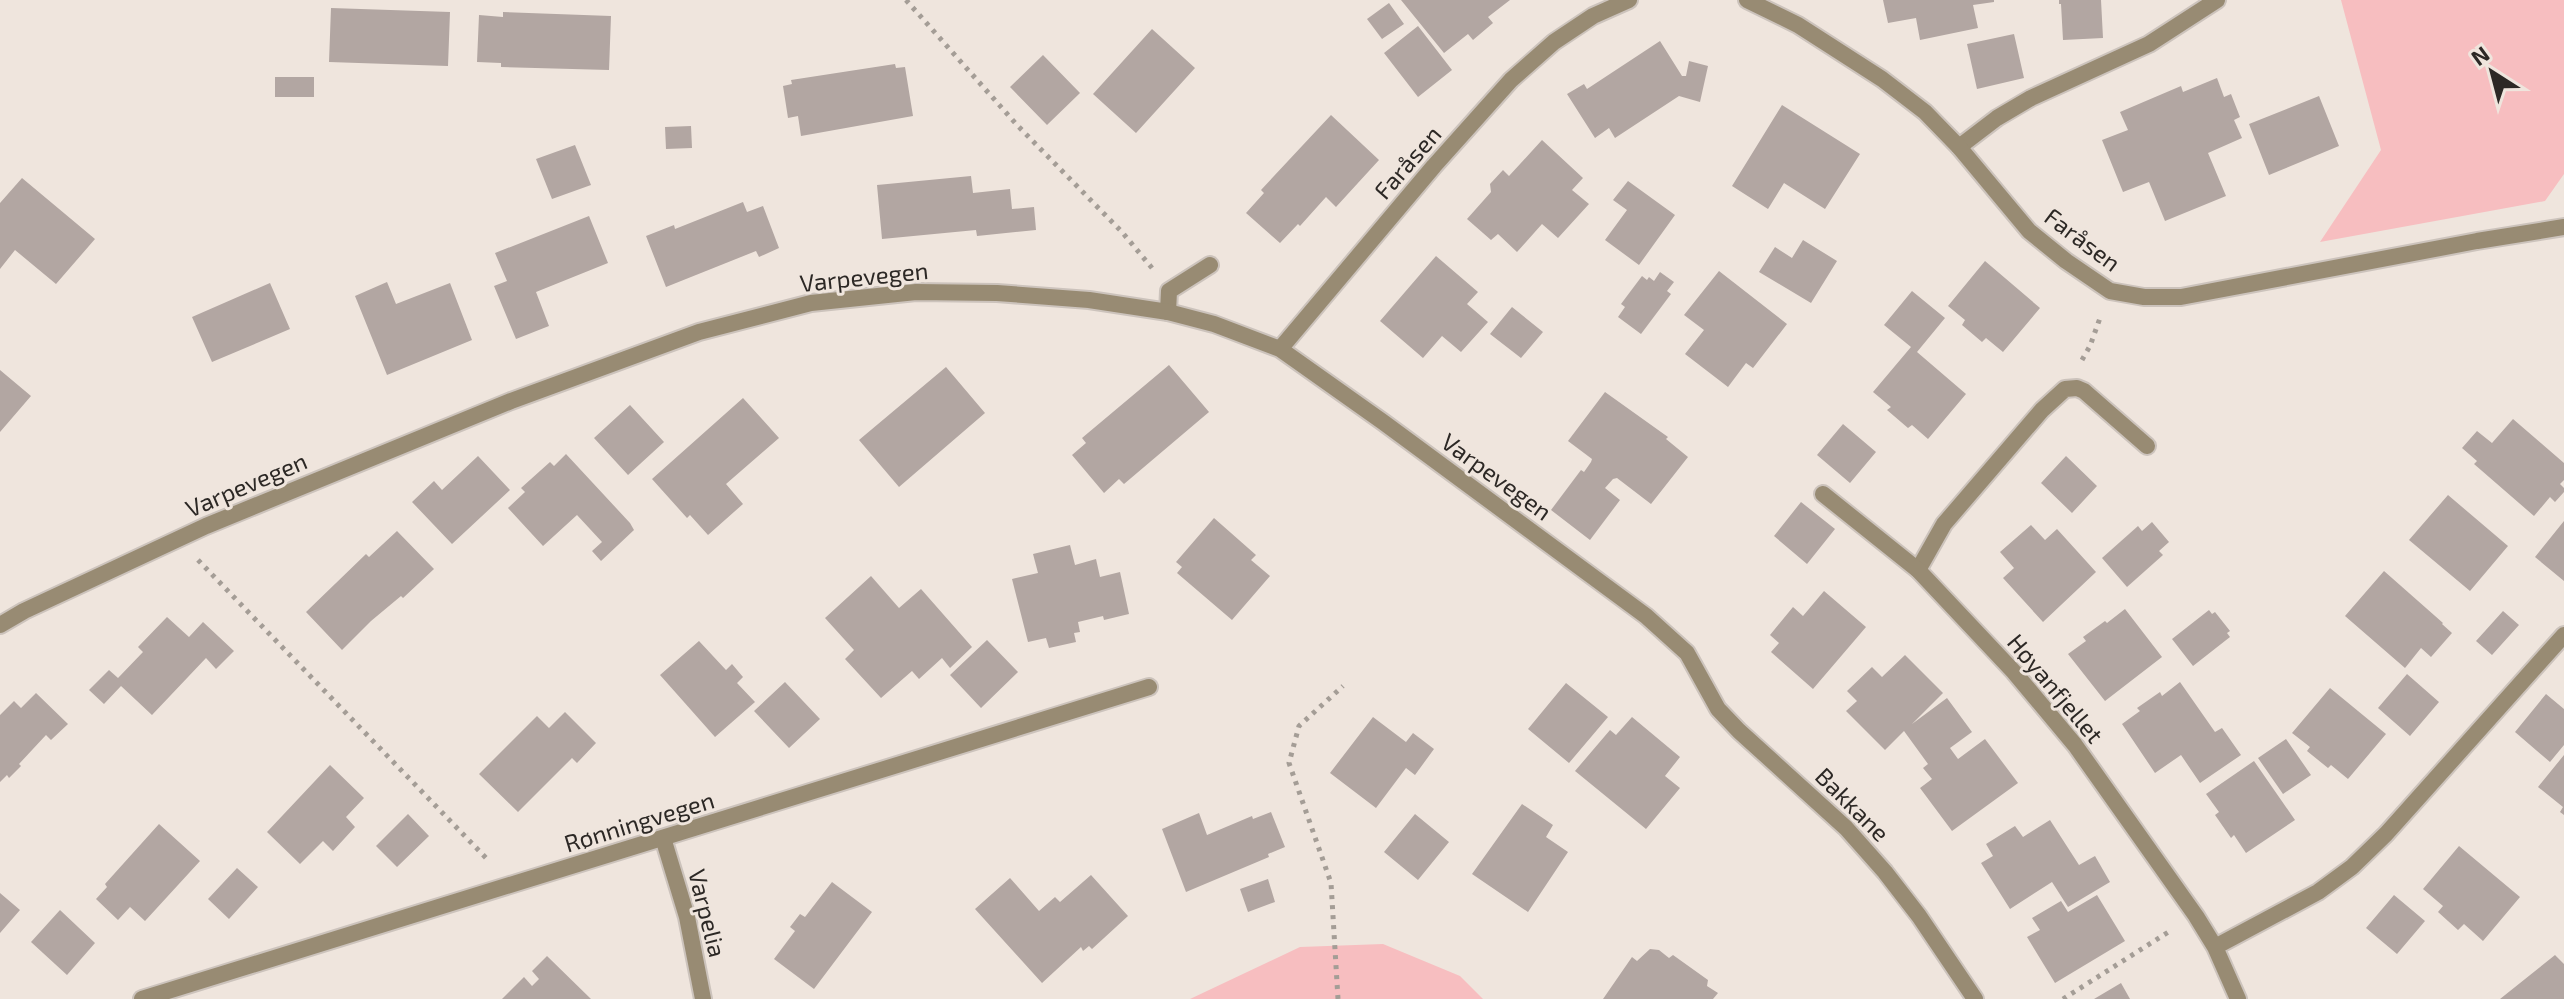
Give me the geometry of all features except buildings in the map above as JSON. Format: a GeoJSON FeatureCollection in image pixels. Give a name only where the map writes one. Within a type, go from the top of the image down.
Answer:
{"type":"FeatureCollection","features":[{"type":"Feature","properties":{"kind":"street","name":"Faråsen"},"geometry":{"type":"LineString","coordinates":[[1280,349],[1511,80],[1554,42],[1593,16],[1629,0]]}},
{"type":"Feature","properties":{"kind":"street","name":"Faråsen"},"geometry":{"type":"LineString","coordinates":[[1747,0],[1798,25],[1882,79],[1925,112],[1959,147],[2029,231],[2110,291],[2144,297],[2181,297],[2564,227]]}},
{"type":"Feature","properties":{"kind":"street"},"geometry":{"type":"LineString","coordinates":[[1959,147],[1997,118],[2031,98],[2149,44],[2217,0]]}},
{"type":"Feature","properties":{"kind":"street"},"geometry":{"type":"LineString","coordinates":[[1168,312],[1169,291],[1210,265]]}},
{"type":"Feature","properties":{"kind":"street","name":"Varpevegen"},"geometry":{"type":"LineString","coordinates":[[0,625],[178,539],[497,407],[699,332],[811,303],[916,292],[997,293],[1089,300],[1168,312],[1214,324],[1280,349],[1646,616],[1687,653]]}},
{"type":"Feature","properties":{"kind":"street"},"geometry":{"type":"LineString","coordinates":[[1918,570],[1944,524],[2042,410],[2065,389],[2084,391],[2147,446]]}},
{"type":"Feature","properties":{"kind":"street","name":"Høyanfjellet"},"geometry":{"type":"LineString","coordinates":[[1823,494],[1918,570],[2014,672],[2075,745],[2196,916],[2215,947],[2238,999]]}},
{"type":"Feature","properties":{"kind":"street"},"geometry":{"type":"LineString","coordinates":[[2215,947],[2318,892],[2352,867],[2386,834],[2564,635]]}},
{"type":"Feature","properties":{"kind":"street","name":"Bakkane"},"geometry":{"type":"LineString","coordinates":[[1687,653],[1718,709],[1846,828],[1885,872],[1975,999]]}},
{"type":"Feature","properties":{"kind":"street","name":"Rønningvegen"},"geometry":{"type":"LineString","coordinates":[[142,999],[1149,687]]}},
{"type":"Feature","properties":{"kind":"street","name":"Varpelia"},"geometry":{"type":"LineString","coordinates":[[663,838],[687,917],[703,999]]}},
{"type":"Feature","properties":{"kind":"path"},"geometry":{"type":"LineString","coordinates":[[906,0],[1017,125],[1122,232],[1169,291]]}},
{"type":"Feature","properties":{"kind":"path"},"geometry":{"type":"LineString","coordinates":[[2065,389],[2090,346],[2110,291]]}},
{"type":"Feature","properties":{"kind":"path"},"geometry":{"type":"LineString","coordinates":[[178,539],[512,885]]}},
{"type":"Feature","properties":{"kind":"path"},"geometry":{"type":"LineString","coordinates":[[1338,999],[1331,883],[1289,763],[1299,726],[1343,686]]}},
{"type":"Feature","properties":{"kind":"path"},"geometry":{"type":"LineString","coordinates":[[2063,999],[2196,916]]}},
{"type":"Feature","properties":{"kind":"shaded area"},"geometry":{"type":"Polygon","coordinates":[[[2341,0],[2564,0],[2564,174],[2545,201],[2320,242],[2381,150],[2341,0]]]}},
{"type":"Feature","properties":{"kind":"shaded area"},"geometry":{"type":"Polygon","coordinates":[[[1383,944],[1460,976],[1483,999],[1190,999],[1300,947],[1383,944]]]}}]}
